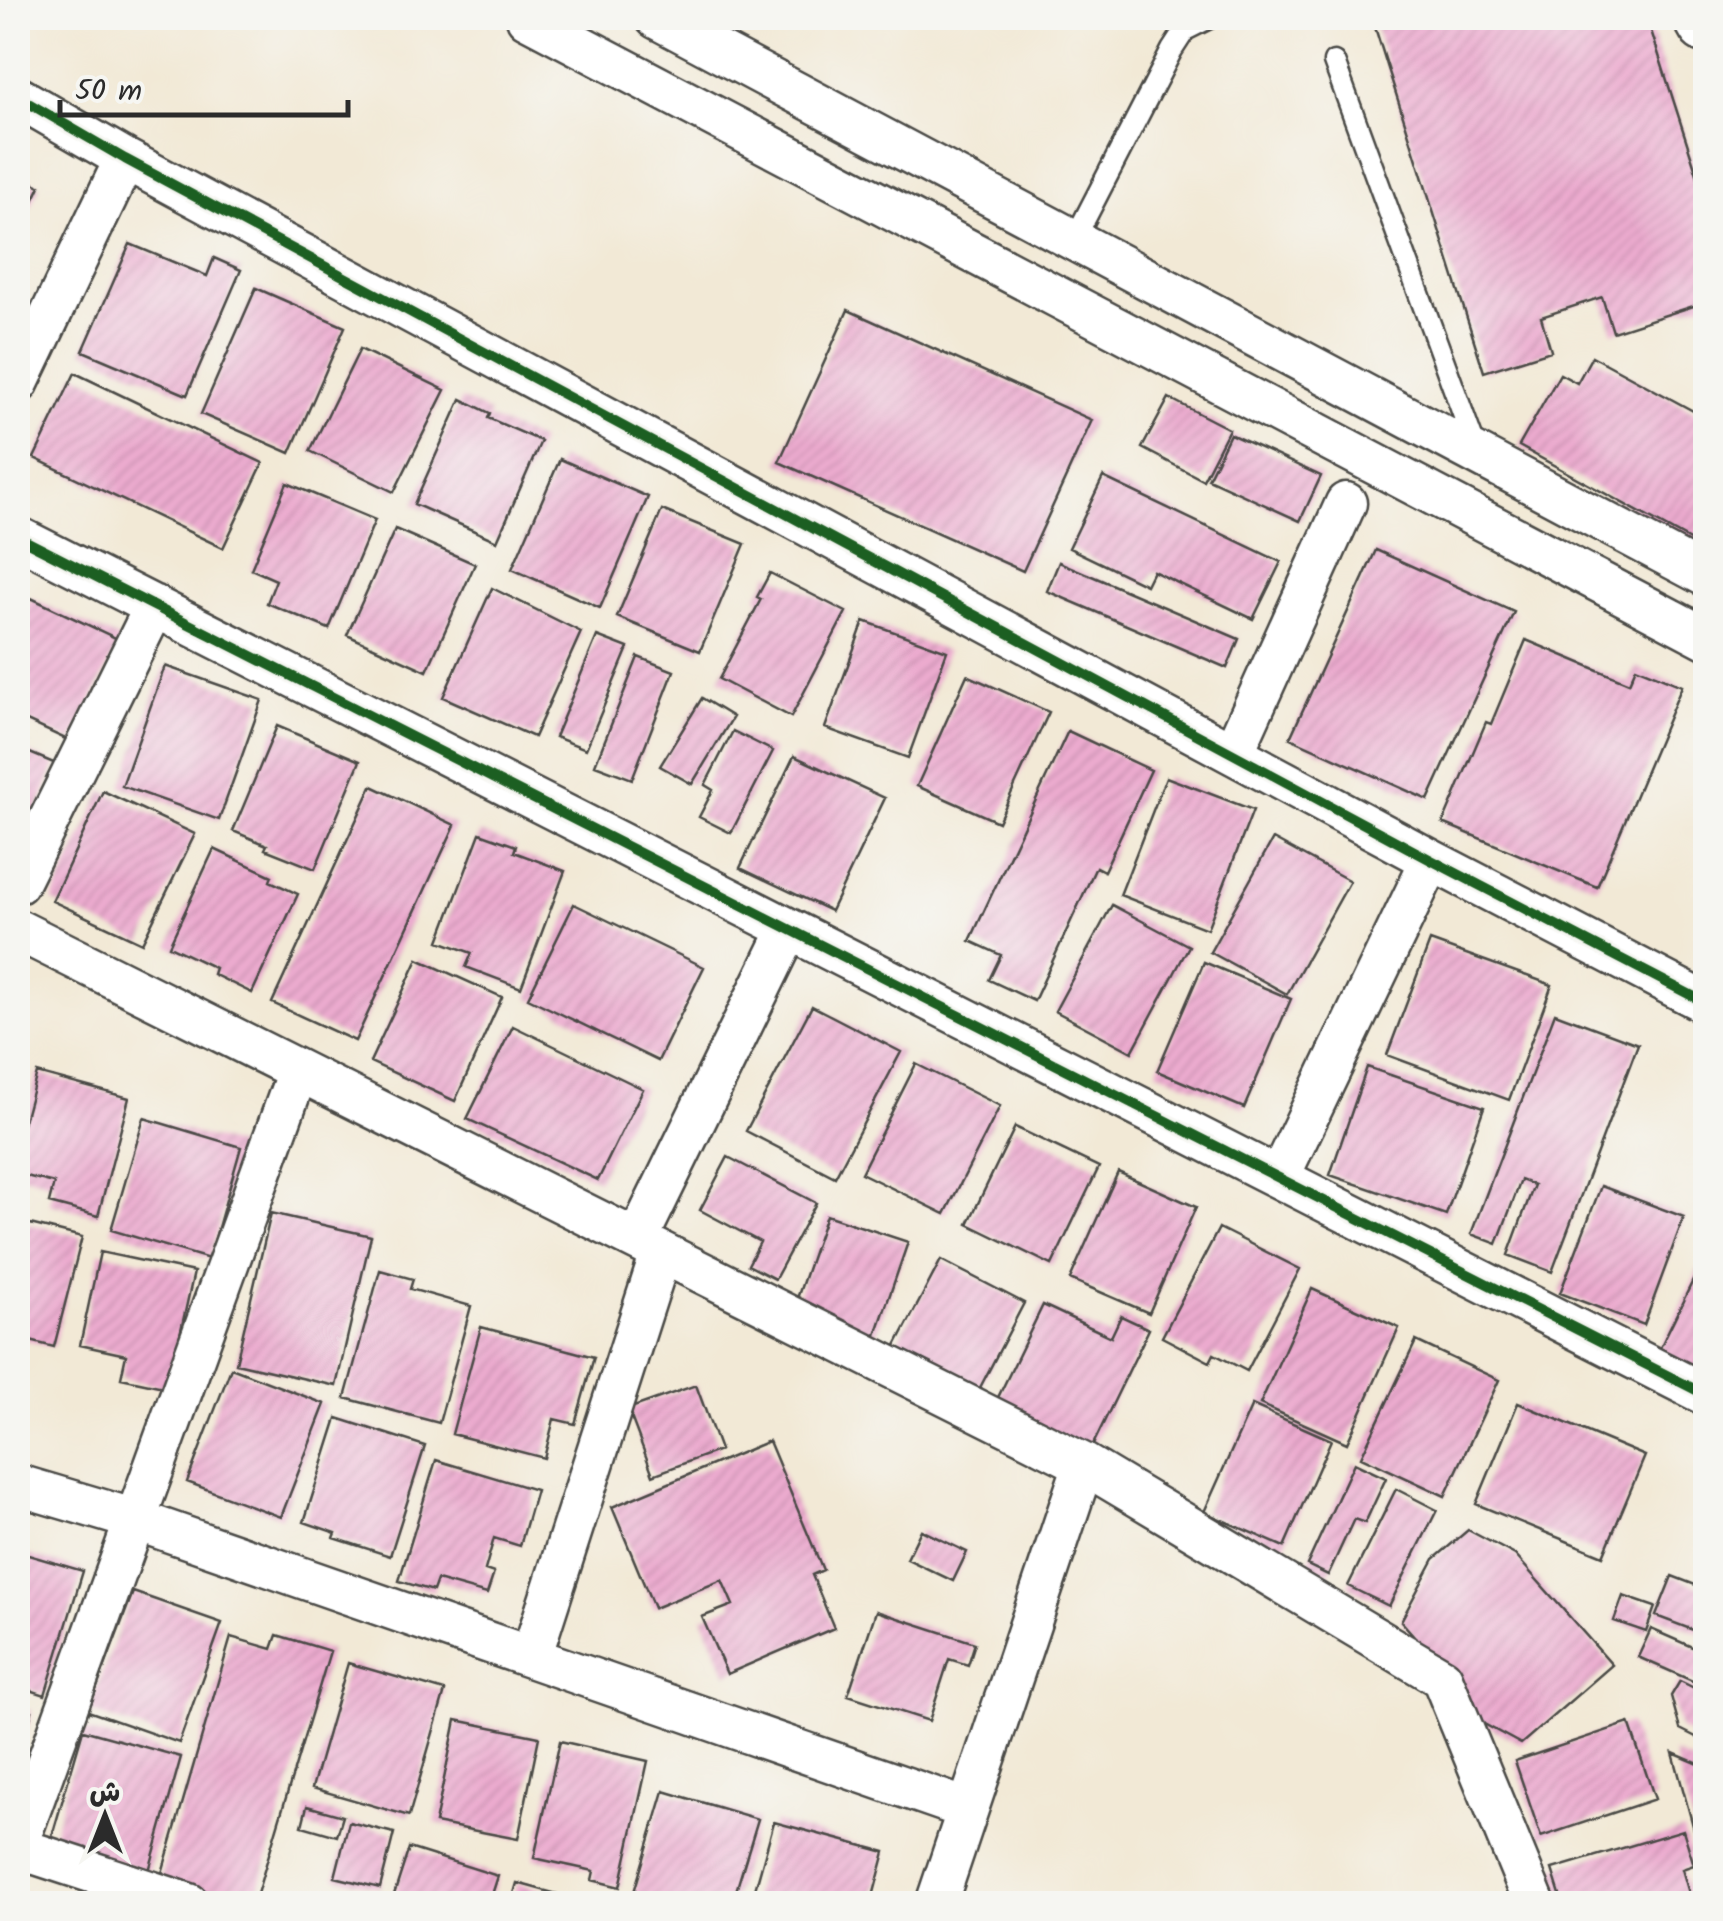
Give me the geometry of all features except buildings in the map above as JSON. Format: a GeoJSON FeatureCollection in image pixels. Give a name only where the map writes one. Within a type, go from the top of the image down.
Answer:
{"type":"FeatureCollection","features":[{"type":"Feature","properties":{"kind":"main road"},"geometry":{"type":"LineString","coordinates":[[1702,18],[1706,25]]}},
{"type":"Feature","properties":{"kind":"street"},"geometry":{"type":"LineString","coordinates":[[527,18],[1706,638]]}},
{"type":"Feature","properties":{"kind":"street"},"geometry":{"type":"LineString","coordinates":[[656,18],[700,28],[1074,240],[1706,576]]}},
{"type":"Feature","properties":{"kind":"street"},"geometry":{"type":"LineString","coordinates":[[18,97],[125,159],[1706,1003]]}},
{"type":"Feature","properties":{"kind":"street"},"geometry":{"type":"LineString","coordinates":[[18,383],[125,159]]}},
{"type":"Feature","properties":{"kind":"street"},"geometry":{"type":"LineString","coordinates":[[1232,752],[1346,503]]}},
{"type":"Feature","properties":{"kind":"street"},"geometry":{"type":"LineString","coordinates":[[18,536],[1706,1394]]}},
{"type":"Feature","properties":{"kind":"street"},"geometry":{"type":"LineString","coordinates":[[18,883],[155,606]]}},
{"type":"Feature","properties":{"kind":"street"},"geometry":{"type":"LineString","coordinates":[[1279,1177],[1432,860]]}},
{"type":"Feature","properties":{"kind":"street"},"geometry":{"type":"LineString","coordinates":[[530,1657],[649,1246],[789,928]]}},
{"type":"Feature","properties":{"kind":"street"},"geometry":{"type":"LineString","coordinates":[[18,930],[1084,1464],[1442,1678],[1536,1904]]}},
{"type":"Feature","properties":{"kind":"street"},"geometry":{"type":"LineString","coordinates":[[188,1904],[18,1845],[298,1071]]}},
{"type":"Feature","properties":{"kind":"street"},"geometry":{"type":"LineString","coordinates":[[936,1904],[1084,1464]]}},
{"type":"Feature","properties":{"kind":"street"},"geometry":{"type":"LineString","coordinates":[[18,1484],[136,1520],[967,1809]]}},
{"type":"Feature","properties":{"kind":"lane"},"geometry":{"type":"LineString","coordinates":[[1074,240],[1172,50],[1185,30],[1209,18]]}},
{"type":"Feature","properties":{"kind":"lane"},"geometry":{"type":"LineString","coordinates":[[1334,62],[1478,455]]}},
{"type":"Feature","properties":{"kind":"cycle path"},"geometry":{"type":"LineString","coordinates":[[18,97],[125,159],[1431,860],[1706,1003]]}},
{"type":"Feature","properties":{"kind":"cycle path"},"geometry":{"type":"LineString","coordinates":[[18,537],[1706,1395]]}}]}
